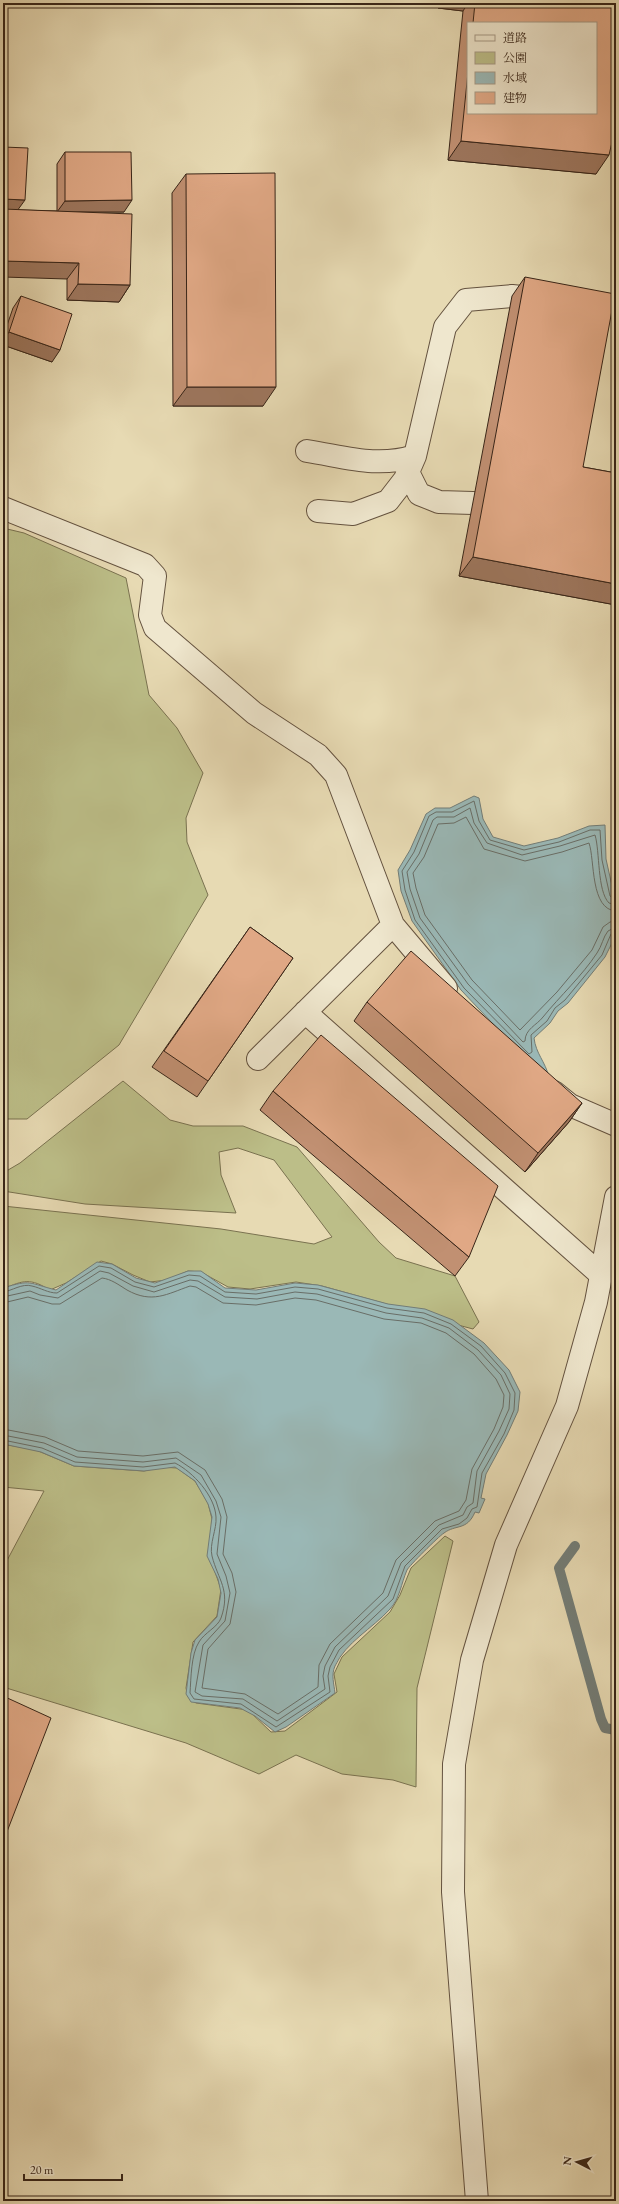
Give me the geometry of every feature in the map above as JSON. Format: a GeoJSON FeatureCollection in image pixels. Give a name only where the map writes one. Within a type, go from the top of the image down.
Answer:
{"type":"FeatureCollection","features":[{"type":"Feature","properties":{"kind":"street"},"geometry":{"type":"LineString","coordinates":[[318,511],[353,514],[388,501],[405,479],[412,464],[445,327],[466,300],[512,296],[564,302]]}},
{"type":"Feature","properties":{"kind":"street"},"geometry":{"type":"LineString","coordinates":[[307,451],[380,463],[400,461],[412,464]]}},
{"type":"Feature","properties":{"kind":"street"},"geometry":{"type":"LineString","coordinates":[[412,464],[419,494],[439,502],[473,503]]}},
{"type":"Feature","properties":{"kind":"street"},"geometry":{"type":"LineString","coordinates":[[3,508],[145,565],[155,576],[150,615],[155,628],[254,713],[318,755],[336,775],[393,925],[458,1001]]}},
{"type":"Feature","properties":{"kind":"street"},"geometry":{"type":"LineString","coordinates":[[258,1059],[393,925]]}},
{"type":"Feature","properties":{"kind":"street"},"geometry":{"type":"LineString","coordinates":[[305,1012],[601,1275]]}},
{"type":"Feature","properties":{"kind":"street"},"geometry":{"type":"LineString","coordinates":[[539,1081],[570,1105],[616,1125]]}},
{"type":"Feature","properties":{"kind":"street"},"geometry":{"type":"LineString","coordinates":[[477,2201],[453,1892],[454,1764],[472,1660],[506,1545],[567,1406],[596,1302],[616,1197]]}},
{"type":"Feature","properties":{"kind":"green space"},"geometry":{"type":"Polygon","coordinates":[[[3,528],[24,533],[126,578],[149,695],[177,728],[203,773],[186,818],[187,842],[208,895],[119,1045],[27,1119],[3,1119],[3,528]]]}},
{"type":"Feature","properties":{"kind":"green space"},"geometry":{"type":"Polygon","coordinates":[[[123,1081],[170,1120],[193,1126],[243,1126],[297,1147],[379,1242],[396,1258],[455,1276],[479,1322],[473,1329],[458,1325],[428,1311],[390,1305],[322,1286],[296,1282],[250,1289],[228,1287],[201,1272],[188,1271],[167,1280],[150,1282],[112,1264],[101,1261],[66,1283],[50,1290],[32,1282],[22,1282],[3,1289],[3,1206],[221,1229],[314,1244],[332,1237],[274,1160],[238,1148],[219,1152],[221,1175],[236,1213],[85,1204],[3,1191],[3,1173],[20,1163],[123,1081]]]}},
{"type":"Feature","properties":{"kind":"green space"},"geometry":{"type":"Polygon","coordinates":[[[3,1444],[36,1450],[74,1466],[144,1471],[161,1467],[177,1468],[195,1481],[208,1503],[212,1519],[214,1569],[221,1589],[217,1616],[193,1642],[186,1688],[188,1697],[196,1703],[248,1710],[271,1732],[285,1731],[337,1692],[334,1674],[342,1657],[390,1612],[400,1595],[411,1568],[445,1536],[453,1541],[417,1688],[416,1787],[393,1780],[342,1774],[296,1755],[259,1774],[186,1743],[3,1687],[3,1568],[44,1491],[3,1487],[3,1444]]]}},
{"type":"Feature","properties":{"kind":"water"},"geometry":{"type":"Polygon","coordinates":[[[474,796],[479,798],[483,819],[493,837],[524,846],[558,838],[589,826],[605,825],[606,859],[616,904],[616,927],[614,939],[605,957],[568,1003],[558,1011],[550,1023],[534,1038],[535,1044],[549,1077],[513,1045],[461,990],[412,921],[401,891],[398,870],[410,850],[426,814],[435,808],[450,808],[474,796]]]}},
{"type":"Feature","properties":{"kind":"water"},"geometry":{"type":"Polygon","coordinates":[[[97,1262],[112,1264],[136,1278],[155,1283],[188,1271],[201,1271],[225,1288],[256,1290],[295,1283],[318,1285],[388,1304],[425,1309],[453,1320],[484,1343],[509,1370],[520,1392],[518,1411],[486,1474],[481,1498],[485,1499],[479,1513],[475,1512],[472,1518],[465,1525],[448,1530],[444,1533],[409,1567],[398,1596],[390,1609],[352,1643],[340,1657],[333,1673],[335,1693],[286,1727],[275,1732],[255,1716],[240,1708],[191,1702],[186,1694],[191,1653],[195,1640],[217,1617],[221,1593],[218,1579],[207,1556],[212,1517],[208,1504],[195,1481],[175,1467],[144,1471],[74,1466],[41,1452],[3,1444],[3,1288],[30,1283],[56,1290],[97,1262]]]}},
{"type":"Feature","properties":{"kind":"building"},"geometry":{"type":"Polygon","coordinates":[[[475,3],[616,3],[616,125],[609,155],[461,141],[467,82],[467,114],[597,114],[597,22],[473,22],[475,3]]]}},
{"type":"Feature","properties":{"kind":"building"},"geometry":{"type":"Polygon","coordinates":[[[3,147],[28,148],[25,200],[3,199],[3,147]]]}},
{"type":"Feature","properties":{"kind":"building"},"geometry":{"type":"Polygon","coordinates":[[[65,152],[131,152],[132,200],[65,201],[65,152]]]}},
{"type":"Feature","properties":{"kind":"building"},"geometry":{"type":"Polygon","coordinates":[[[275,173],[276,387],[187,387],[186,174],[275,173]]]}},
{"type":"Feature","properties":{"kind":"building"},"geometry":{"type":"Polygon","coordinates":[[[3,209],[132,214],[130,285],[78,284],[79,263],[3,261],[3,209]]]}},
{"type":"Feature","properties":{"kind":"building"},"geometry":{"type":"Polygon","coordinates":[[[525,277],[615,294],[583,467],[616,473],[616,584],[473,557],[525,277]]]}},
{"type":"Feature","properties":{"kind":"building"},"geometry":{"type":"Polygon","coordinates":[[[21,296],[72,314],[60,350],[9,332],[21,296]]]}},
{"type":"Feature","properties":{"kind":"building"},"geometry":{"type":"Polygon","coordinates":[[[250,927],[293,958],[208,1081],[164,1051],[250,927]]]}},
{"type":"Feature","properties":{"kind":"building"},"geometry":{"type":"Polygon","coordinates":[[[411,951],[582,1103],[538,1153],[367,1002],[411,951]]]}},
{"type":"Feature","properties":{"kind":"building"},"geometry":{"type":"Polygon","coordinates":[[[321,1035],[498,1186],[469,1257],[273,1091],[321,1035]]]}},
{"type":"Feature","properties":{"kind":"building"},"geometry":{"type":"Polygon","coordinates":[[[3,1696],[51,1718],[3,1842],[3,1696]]]}},
{"type":"Feature","properties":{"kind":"waterway"},"geometry":{"type":"LineString","coordinates":[[575,1546],[559,1568],[601,1719],[605,1728],[616,1730]]}}]}
